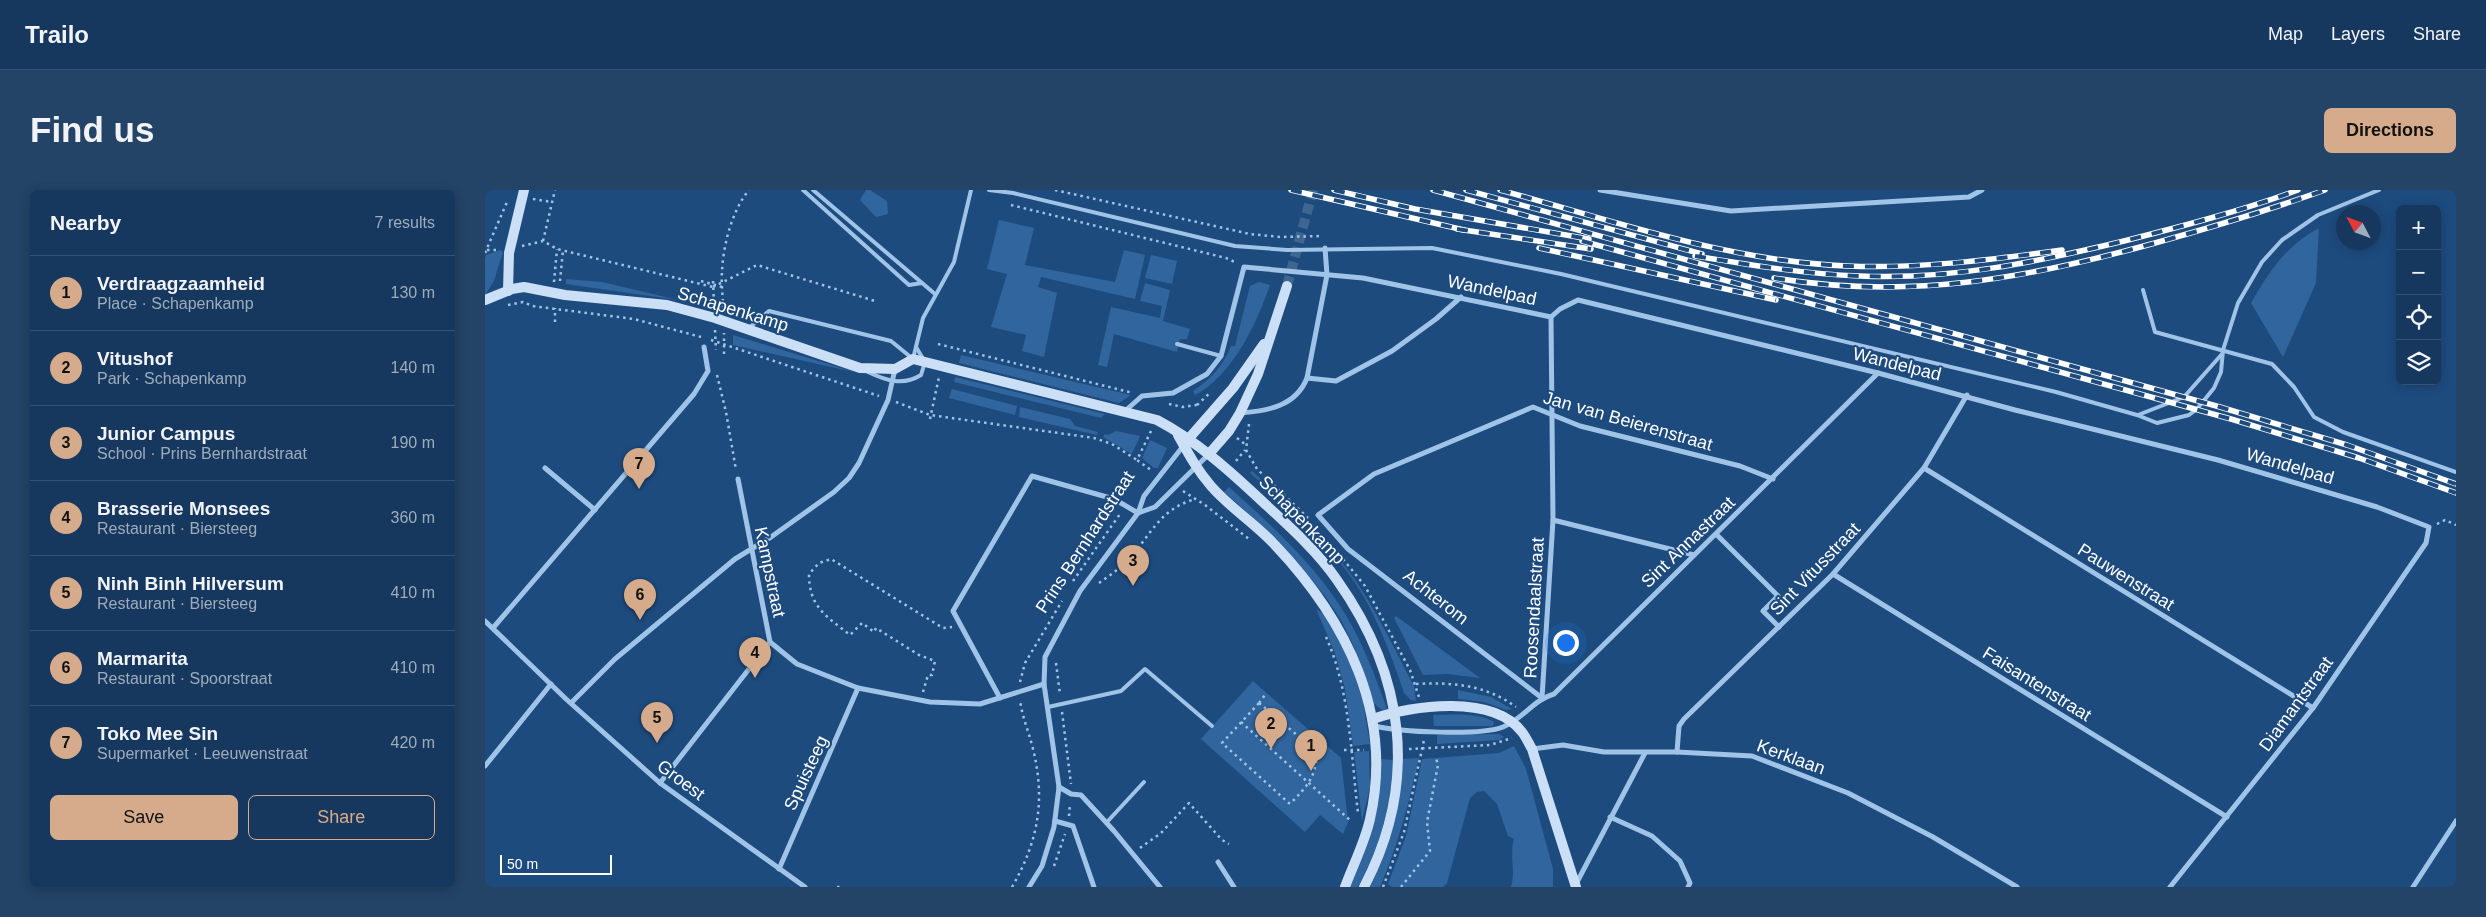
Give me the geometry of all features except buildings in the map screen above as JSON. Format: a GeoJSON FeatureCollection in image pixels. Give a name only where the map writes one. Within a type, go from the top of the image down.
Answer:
{"type":"FeatureCollection","features":[{"type":"Feature","properties":{"kind":"main road"},"geometry":{"type":"LineString","coordinates":[[508,291],[509,253],[524,190]]}},
{"type":"Feature","properties":{"kind":"main road"},"geometry":{"type":"LineString","coordinates":[[1209,454],[1229,431],[1240,413],[1258,374],[1287,286]]}},
{"type":"Feature","properties":{"kind":"main road","name":"Schapenkamp"},"geometry":{"type":"LineString","coordinates":[[485,300],[524,287],[574,296],[667,305],[860,368],[895,369]]}},
{"type":"Feature","properties":{"kind":"main road"},"geometry":{"type":"LineString","coordinates":[[1186,442],[1233,388],[1269,337]]}},
{"type":"Feature","properties":{"kind":"main road"},"geometry":{"type":"LineString","coordinates":[[895,369],[913,359]]}},
{"type":"Feature","properties":{"kind":"main road","name":"Schapenkamp"},"geometry":{"type":"LineString","coordinates":[[913,359],[1157,420],[1175,430],[1186,442],[1209,454],[1299,535],[1337,579],[1365,624],[1391,689],[1397,731],[1397,784],[1388,830],[1375,865],[1364,887]]}},
{"type":"Feature","properties":{"kind":"main road","name":"Schapenkamp"},"geometry":{"type":"LineString","coordinates":[[1186,442],[1196,467],[1212,487],[1275,544],[1325,604],[1355,658],[1374,723],[1376,787],[1370,821],[1345,887]]}},
{"type":"Feature","properties":{"kind":"main road"},"geometry":{"type":"LineString","coordinates":[[1374,723],[1395,711],[1468,707],[1496,713],[1511,722],[1522,732],[1532,749],[1575,887]]}},
{"type":"Feature","properties":{"kind":"street"},"geometry":{"type":"LineString","coordinates":[[1600,190],[1731,211],[1969,197],[1982,190]]}},
{"type":"Feature","properties":{"kind":"street"},"geometry":{"type":"LineString","coordinates":[[1240,413],[1275,407],[1295,398],[1303,390],[1327,274],[1325,248]]}},
{"type":"Feature","properties":{"kind":"street"},"geometry":{"type":"LineString","coordinates":[[1124,412],[1142,396],[1173,393],[1207,374],[1221,356],[1245,267]]}},
{"type":"Feature","properties":{"kind":"street","name":"Wandelpad"},"geometry":{"type":"LineString","coordinates":[[1245,267],[1363,278],[1551,317],[1560,309],[1578,300],[1879,373],[2015,410],[2271,475],[2377,507],[2429,527]]}},
{"type":"Feature","properties":{"kind":"street"},"geometry":{"type":"LineString","coordinates":[[1307,378],[1336,381],[1392,351],[1461,297]]}},
{"type":"Feature","properties":{"kind":"street","name":"Roosendaalstraat"},"geometry":{"type":"LineString","coordinates":[[1542,698],[1553,520],[1551,317]]}},
{"type":"Feature","properties":{"kind":"street"},"geometry":{"type":"LineString","coordinates":[[493,628],[694,394],[708,370],[704,347]]}},
{"type":"Feature","properties":{"kind":"street"},"geometry":{"type":"LineString","coordinates":[[571,703],[615,659],[735,559],[751,547],[771,537],[834,492],[849,478],[859,464],[888,400],[895,369]]}},
{"type":"Feature","properties":{"kind":"street","name":"Sint Annastraat"},"geometry":{"type":"LineString","coordinates":[[1511,722],[1542,698],[1554,694],[1879,373]]}},
{"type":"Feature","properties":{"kind":"street","name":"Sint Vitusstraat"},"geometry":{"type":"LineString","coordinates":[[1677,752],[1679,726],[1684,719],[1833,574],[1925,468],[1967,396]]}},
{"type":"Feature","properties":{"kind":"street","name":"Jan van Beierenstraat"},"geometry":{"type":"LineString","coordinates":[[1318,515],[1374,474],[1533,407],[1581,426],[1740,466],[1773,479]]}},
{"type":"Feature","properties":{"kind":"street","name":"Prins Bernhardstraat"},"geometry":{"type":"LineString","coordinates":[[1029,887],[1042,866],[1055,822],[1059,787],[1044,684],[1045,657],[1054,636],[1080,591],[1138,513],[1144,496],[1186,442]]}},
{"type":"Feature","properties":{"kind":"street","name":"Prins Bernhardstraat"},"geometry":{"type":"LineString","coordinates":[[1138,513],[1155,507],[1209,454]]}},
{"type":"Feature","properties":{"kind":"street"},"geometry":{"type":"LineString","coordinates":[[545,468],[595,510]]}},
{"type":"Feature","properties":{"kind":"street","name":"Pauwenstraat"},"geometry":{"type":"LineString","coordinates":[[1925,468],[2313,708]]}},
{"type":"Feature","properties":{"kind":"street"},"geometry":{"type":"LineString","coordinates":[[1000,698],[953,611],[1032,476],[1114,499],[1138,513]]}},
{"type":"Feature","properties":{"kind":"street","name":"Kampstraat"},"geometry":{"type":"LineString","coordinates":[[737,479],[770,642],[797,664],[858,688],[930,702],[980,704],[1044,684]]}},
{"type":"Feature","properties":{"kind":"street","name":"Achterom"},"geometry":{"type":"LineString","coordinates":[[1318,515],[1348,549],[1542,698]]}},
{"type":"Feature","properties":{"kind":"street","name":"Roosendaalstraat"},"geometry":{"type":"LineString","coordinates":[[1553,520],[1694,555]]}},
{"type":"Feature","properties":{"kind":"street","name":"Diamantstraat"},"geometry":{"type":"LineString","coordinates":[[2169,887],[2313,708],[2426,543],[2429,527]]}},
{"type":"Feature","properties":{"kind":"street"},"geometry":{"type":"LineString","coordinates":[[1716,534],[1778,596],[1763,611],[1779,626]]}},
{"type":"Feature","properties":{"kind":"street","name":"Faisantenstraat"},"geometry":{"type":"LineString","coordinates":[[1833,574],[2227,817]]}},
{"type":"Feature","properties":{"kind":"street","name":"Groest"},"geometry":{"type":"LineString","coordinates":[[485,621],[571,703],[660,783],[805,887]]}},
{"type":"Feature","properties":{"kind":"street"},"geometry":{"type":"LineString","coordinates":[[660,783],[770,642]]}},
{"type":"Feature","properties":{"kind":"street"},"geometry":{"type":"LineString","coordinates":[[485,766],[551,684]]}},
{"type":"Feature","properties":{"kind":"street","name":"Spuisteeg"},"geometry":{"type":"LineString","coordinates":[[779,868],[858,688]]}},
{"type":"Feature","properties":{"kind":"street"},"geometry":{"type":"LineString","coordinates":[[1374,723],[1397,731],[1491,730],[1511,722]]}},
{"type":"Feature","properties":{"kind":"street","name":"Kerklaan"},"geometry":{"type":"LineString","coordinates":[[1532,749],[1563,745],[1604,752],[1677,752],[1752,756],[1848,793],[1933,837],[2017,887]]}},
{"type":"Feature","properties":{"kind":"street"},"geometry":{"type":"LineString","coordinates":[[1575,887],[1645,753]]}},
{"type":"Feature","properties":{"kind":"street"},"geometry":{"type":"LineString","coordinates":[[1059,787],[1071,794],[1081,795],[1107,822],[1160,887]]}},
{"type":"Feature","properties":{"kind":"street"},"geometry":{"type":"LineString","coordinates":[[1610,817],[1652,836],[1680,861],[1690,884],[1688,887]]}},
{"type":"Feature","properties":{"kind":"street"},"geometry":{"type":"LineString","coordinates":[[2413,887],[2456,821]]}},
{"type":"Feature","properties":{"kind":"street"},"geometry":{"type":"LineString","coordinates":[[1055,822],[1073,826],[1094,887]]}},
{"type":"Feature","properties":{"kind":"street"},"geometry":{"type":"LineString","coordinates":[[1218,862],[1234,887]]}},
{"type":"Feature","properties":{"kind":"lane"},"geometry":{"type":"LineString","coordinates":[[803,190],[909,285],[922,283]]}},
{"type":"Feature","properties":{"kind":"lane"},"geometry":{"type":"LineString","coordinates":[[813,190],[935,294]]}},
{"type":"Feature","properties":{"kind":"lane"},"geometry":{"type":"LineString","coordinates":[[748,330],[769,311],[891,341],[913,359],[923,318],[953,262],[971,190]]}},
{"type":"Feature","properties":{"kind":"lane"},"geometry":{"type":"LineString","coordinates":[[989,190],[1013,193],[1235,246],[1287,250],[1432,248],[1552,272],[2056,392],[2137,415],[2157,423],[2189,415],[2197,410],[2214,388],[2221,372],[2223,352],[2238,303],[2249,281],[2282,240],[2318,216],[2379,190]]}},
{"type":"Feature","properties":{"kind":"lane"},"geometry":{"type":"LineString","coordinates":[[2143,290],[2155,332],[2272,364],[2294,386],[2314,417],[2343,432],[2456,472]]}},
{"type":"Feature","properties":{"kind":"lane"},"geometry":{"type":"LineString","coordinates":[[1177,344],[1221,356]]}},
{"type":"Feature","properties":{"kind":"lane"},"geometry":{"type":"LineString","coordinates":[[860,368],[893,382],[912,380],[921,375],[925,362],[916,347]]}},
{"type":"Feature","properties":{"kind":"lane"},"geometry":{"type":"LineString","coordinates":[[2137,415],[2184,397],[2223,352]]}},
{"type":"Feature","properties":{"kind":"lane"},"geometry":{"type":"LineString","coordinates":[[1047,707],[1061,702],[1094,698],[1121,691],[1145,669],[1212,726]]}},
{"type":"Feature","properties":{"kind":"lane"},"geometry":{"type":"LineString","coordinates":[[1107,822],[1144,782]]}},
{"type":"Feature","properties":{"kind":"path"},"geometry":{"type":"LineString","coordinates":[[518,247],[543,241],[555,190]]}},
{"type":"Feature","properties":{"kind":"path"},"geometry":{"type":"LineString","coordinates":[[722,283],[727,241],[742,198],[749,190]]}},
{"type":"Feature","properties":{"kind":"path"},"geometry":{"type":"LineString","coordinates":[[1055,190],[1250,234],[1281,237],[1323,236]]}},
{"type":"Feature","properties":{"kind":"path"},"geometry":{"type":"LineString","coordinates":[[504,249],[486,251],[507,201]]}},
{"type":"Feature","properties":{"kind":"path"},"geometry":{"type":"LineString","coordinates":[[1011,205],[1226,258],[1245,267]]}},
{"type":"Feature","properties":{"kind":"path","name":"Schapenkamp"},"geometry":{"type":"LineString","coordinates":[[543,241],[557,249],[713,284]]}},
{"type":"Feature","properties":{"kind":"path"},"geometry":{"type":"LineString","coordinates":[[551,308],[557,249]]}},
{"type":"Feature","properties":{"kind":"path"},"geometry":{"type":"LineString","coordinates":[[701,281],[717,285],[757,264],[875,300]]}},
{"type":"Feature","properties":{"kind":"path","name":"Schapenkamp"},"geometry":{"type":"LineString","coordinates":[[518,303],[634,319],[716,342],[930,415],[1095,438],[1112,444],[1148,468]]}},
{"type":"Feature","properties":{"kind":"path"},"geometry":{"type":"LineString","coordinates":[[938,344],[1142,396]]}},
{"type":"Feature","properties":{"kind":"path"},"geometry":{"type":"LineString","coordinates":[[930,419],[948,346]]}},
{"type":"Feature","properties":{"kind":"path"},"geometry":{"type":"LineString","coordinates":[[715,369],[727,412],[737,479]]}},
{"type":"Feature","properties":{"kind":"path"},"geometry":{"type":"LineString","coordinates":[[1137,460],[1165,403],[1183,408],[1196,405],[1214,390]]}},
{"type":"Feature","properties":{"kind":"path"},"geometry":{"type":"LineString","coordinates":[[1246,450],[1247,436]]}},
{"type":"Feature","properties":{"kind":"path","name":"Prins Bernhardstraat"},"geometry":{"type":"LineString","coordinates":[[1147,474],[1148,468]]}},
{"type":"Feature","properties":{"kind":"path","name":"Prins Bernhardstraat"},"geometry":{"type":"LineString","coordinates":[[1098,584],[1119,569],[1131,557],[1153,525],[1172,509],[1193,500]]}},
{"type":"Feature","properties":{"kind":"path"},"geometry":{"type":"LineString","coordinates":[[1199,501],[1253,543]]}},
{"type":"Feature","properties":{"kind":"path","name":"Prins Bernhardstraat"},"geometry":{"type":"LineString","coordinates":[[1070,587],[1126,506]]}},
{"type":"Feature","properties":{"kind":"path"},"geometry":{"type":"LineString","coordinates":[[2429,527],[2445,520],[2456,524]]}},
{"type":"Feature","properties":{"kind":"path"},"geometry":{"type":"LineString","coordinates":[[924,690],[928,674],[932,675],[935,661],[919,655],[876,628],[874,632],[862,623],[850,635],[824,614],[813,600],[809,589],[809,574],[819,563],[831,559],[943,628],[961,626]]}},
{"type":"Feature","properties":{"kind":"path","name":"Prins Bernhardstraat"},"geometry":{"type":"LineString","coordinates":[[1012,887],[1031,847],[1038,823],[1041,793],[1032,745],[1021,712],[1019,692],[1025,663],[1065,595]]}},
{"type":"Feature","properties":{"kind":"path"},"geometry":{"type":"LineString","coordinates":[[1325,634],[1338,671],[1358,821]]}},
{"type":"Feature","properties":{"kind":"path"},"geometry":{"type":"LineString","coordinates":[[1050,873],[1064,840],[1071,794],[1056,655]]}},
{"type":"Feature","properties":{"kind":"path"},"geometry":{"type":"LineString","coordinates":[[1420,704],[1416,684],[1436,683],[1463,685],[1499,695],[1516,707]]}},
{"type":"Feature","properties":{"kind":"path"},"geometry":{"type":"LineString","coordinates":[[1259,703],[1317,752],[1316,769],[1309,784],[1290,804],[1222,743],[1265,695]]}},
{"type":"Feature","properties":{"kind":"path"},"geometry":{"type":"LineString","coordinates":[[1241,722],[1351,821]]}},
{"type":"Feature","properties":{"kind":"path"},"geometry":{"type":"LineString","coordinates":[[1402,749],[1490,745],[1508,740]]}},
{"type":"Feature","properties":{"kind":"path"},"geometry":{"type":"LineString","coordinates":[[1344,750],[1371,749]]}},
{"type":"Feature","properties":{"kind":"path"},"geometry":{"type":"LineString","coordinates":[[1383,887],[1404,832],[1423,749]]}},
{"type":"Feature","properties":{"kind":"path"},"geometry":{"type":"LineString","coordinates":[[1401,887],[1430,851],[1427,822],[1438,765],[1436,758]]}},
{"type":"Feature","properties":{"kind":"path"},"geometry":{"type":"LineString","coordinates":[[1132,853],[1161,833],[1189,803],[1222,840],[1229,844]]}},
{"type":"Feature","properties":{"kind":"shaded area"},"geometry":{"type":"Polygon","coordinates":[[[866,190],[870,190],[887,201],[888,214],[876,217],[860,200],[866,190]]]}},
{"type":"Feature","properties":{"kind":"shaded area"},"geometry":{"type":"Polygon","coordinates":[[[999,220],[1034,228],[1025,265],[1115,282],[1124,250],[1145,255],[1135,299],[1041,277],[1038,287],[1057,293],[1044,357],[1022,351],[1026,335],[991,327],[1007,274],[987,269],[999,220]]]}},
{"type":"Feature","properties":{"kind":"shaded area"},"geometry":{"type":"Polygon","coordinates":[[[2319,228],[2316,283],[2283,357],[2251,303],[2272,270],[2288,251],[2297,242],[2319,228]]]}},
{"type":"Feature","properties":{"kind":"shaded area"},"geometry":{"type":"Polygon","coordinates":[[[500,250],[503,252],[494,281],[485,295],[486,255],[500,250]]]}},
{"type":"Feature","properties":{"kind":"shaded area"},"geometry":{"type":"Polygon","coordinates":[[[1151,255],[1177,261],[1172,284],[1145,278],[1151,255]]]}},
{"type":"Feature","properties":{"kind":"shaded area"},"geometry":{"type":"Polygon","coordinates":[[[566,279],[602,282],[678,300],[566,284],[566,279]]]}},
{"type":"Feature","properties":{"kind":"shaded area"},"geometry":{"type":"Polygon","coordinates":[[[1259,282],[1270,285],[1258,316],[1241,347],[1221,375],[1195,395],[1193,391],[1216,372],[1231,346],[1235,346],[1250,286],[1259,282]]]}},
{"type":"Feature","properties":{"kind":"shaded area"},"geometry":{"type":"Polygon","coordinates":[[[1145,283],[1170,290],[1163,321],[1190,329],[1187,339],[1180,339],[1177,352],[1114,334],[1107,367],[1098,365],[1111,307],[1160,318],[1162,306],[1140,301],[1145,283]]]}},
{"type":"Feature","properties":{"kind":"shaded area"},"geometry":{"type":"Polygon","coordinates":[[[733,335],[854,372],[733,345],[733,335]]]}},
{"type":"Feature","properties":{"kind":"shaded area"},"geometry":{"type":"Polygon","coordinates":[[[961,355],[1131,395],[1119,403],[959,363],[961,355]]]}},
{"type":"Feature","properties":{"kind":"shaded area"},"geometry":{"type":"Polygon","coordinates":[[[955,377],[1105,414],[1101,418],[954,382],[955,377]]]}},
{"type":"Feature","properties":{"kind":"shaded area"},"geometry":{"type":"Polygon","coordinates":[[[952,389],[1017,406],[1015,415],[949,398],[952,389]]]}},
{"type":"Feature","properties":{"kind":"shaded area"},"geometry":{"type":"Polygon","coordinates":[[[1020,407],[1070,419],[1075,426],[1098,432],[1097,435],[1019,417],[1020,407]]]}},
{"type":"Feature","properties":{"kind":"shaded area"},"geometry":{"type":"Polygon","coordinates":[[[1116,431],[1140,436],[1132,454],[1103,437],[1105,434],[1108,435],[1116,431]]]}},
{"type":"Feature","properties":{"kind":"shaded area"},"geometry":{"type":"Polygon","coordinates":[[[1150,440],[1167,448],[1158,468],[1154,468],[1142,458],[1150,440]]]}},
{"type":"Feature","properties":{"kind":"shaded area"},"geometry":{"type":"Polygon","coordinates":[[[1252,471],[1313,529],[1353,577],[1378,617],[1414,686],[1416,701],[1411,700],[1404,693],[1381,632],[1353,579],[1312,531],[1250,473],[1252,471]]]}},
{"type":"Feature","properties":{"kind":"shaded area"},"geometry":{"type":"Polygon","coordinates":[[[1229,487],[1293,548],[1335,598],[1359,639],[1387,709],[1382,710],[1372,702],[1355,649],[1342,622],[1325,596],[1277,539],[1224,492],[1229,487]]]}},
{"type":"Feature","properties":{"kind":"shaded area"},"geometry":{"type":"Polygon","coordinates":[[[1316,609],[1329,617],[1347,651],[1363,702],[1370,744],[1353,746],[1345,689],[1335,653],[1316,609]]]}},
{"type":"Feature","properties":{"kind":"shaded area"},"geometry":{"type":"Polygon","coordinates":[[[1396,616],[1480,678],[1447,674],[1423,675],[1394,618],[1396,616]]]}},
{"type":"Feature","properties":{"kind":"shaded area"},"geometry":{"type":"Polygon","coordinates":[[[1253,681],[1341,758],[1348,822],[1343,834],[1320,815],[1305,832],[1201,739],[1253,681]]]}},
{"type":"Feature","properties":{"kind":"shaded area"},"geometry":{"type":"Polygon","coordinates":[[[1458,690],[1491,697],[1512,709],[1506,710],[1484,702],[1458,699],[1458,690]]]}},
{"type":"Feature","properties":{"kind":"shaded area"},"geometry":{"type":"Polygon","coordinates":[[[1433,715],[1473,715],[1494,722],[1493,726],[1434,726],[1433,715]]]}},
{"type":"Feature","properties":{"kind":"shaded area"},"geometry":{"type":"Polygon","coordinates":[[[1499,734],[1504,737],[1499,740],[1437,744],[1437,735],[1499,734]]]}},
{"type":"Feature","properties":{"kind":"shaded area"},"geometry":{"type":"Polygon","coordinates":[[[1514,746],[1526,769],[1553,869],[1553,887],[1511,887],[1514,839],[1508,836],[1497,804],[1484,791],[1477,792],[1470,798],[1447,883],[1443,887],[1392,887],[1388,884],[1406,836],[1422,759],[1499,753],[1514,746]]]}},
{"type":"Feature","properties":{"kind":"shaded area"},"geometry":{"type":"Polygon","coordinates":[[[1369,751],[1370,787],[1362,821],[1354,752],[1369,751]]]}},
{"type":"Feature","properties":{"kind":"shaded area"},"geometry":{"type":"Polygon","coordinates":[[[1419,758],[1403,824],[1380,887],[1370,887],[1388,840],[1395,808],[1401,759],[1419,758]]]}},
{"type":"Feature","properties":{"kind":"shaded area"},"geometry":{"type":"Polygon","coordinates":[[[1380,759],[1394,760],[1387,810],[1379,840],[1366,871],[1358,887],[1350,887],[1362,856],[1375,809],[1380,759]]]}},
{"type":"Feature","properties":{"kind":"tunnel"},"geometry":{"type":"LineString","coordinates":[[1287,286],[1313,190]]}},
{"type":"Feature","properties":{"kind":"railway"},"geometry":{"type":"LineString","coordinates":[[1291,190],[1464,230]]}},
{"type":"Feature","properties":{"kind":"railway"},"geometry":{"type":"LineString","coordinates":[[1334,190],[1415,209],[1589,239]]}},
{"type":"Feature","properties":{"kind":"railway"},"geometry":{"type":"LineString","coordinates":[[1433,190],[2220,407],[2347,445],[2456,484]]}},
{"type":"Feature","properties":{"kind":"railway"},"geometry":{"type":"LineString","coordinates":[[1466,190],[1702,254]]}},
{"type":"Feature","properties":{"kind":"railway"},"geometry":{"type":"LineString","coordinates":[[1500,190],[1672,238],[1715,248],[1803,263],[1874,267],[1928,265],[2062,250]]}},
{"type":"Feature","properties":{"kind":"railway"},"geometry":{"type":"LineString","coordinates":[[1695,256],[1777,269],[1839,275],[1894,277],[1961,272],[2059,256],[2124,241],[2190,224],[2298,190]]}},
{"type":"Feature","properties":{"kind":"railway"},"geometry":{"type":"LineString","coordinates":[[1774,278],[1872,287],[1920,286],[2013,276],[2060,267],[2155,243],[2241,218],[2325,190]]}},
{"type":"Feature","properties":{"kind":"railway"},"geometry":{"type":"LineString","coordinates":[[1457,229],[1591,249]]}},
{"type":"Feature","properties":{"kind":"railway"},"geometry":{"type":"LineString","coordinates":[[1582,241],[2231,419],[2359,458],[2456,493]]}},
{"type":"Feature","properties":{"kind":"railway"},"geometry":{"type":"LineString","coordinates":[[1539,248],[1776,300]]}},
{"type":"Feature","properties":{"kind":"place","name":"Toko Mee Sin"},"geometry":{"type":"Point","coordinates":[639,489]}},
{"type":"Feature","properties":{"kind":"place","name":"Junior Campus"},"geometry":{"type":"Point","coordinates":[1133,586]}},
{"type":"Feature","properties":{"kind":"place","name":"Marmarita"},"geometry":{"type":"Point","coordinates":[640,620]}},
{"type":"Feature","properties":{"kind":"place","name":"Brasserie Monsees"},"geometry":{"type":"Point","coordinates":[755,678]}},
{"type":"Feature","properties":{"kind":"place","name":"Ninh Binh Hilversum"},"geometry":{"type":"Point","coordinates":[657,743]}},
{"type":"Feature","properties":{"kind":"place","name":"Vitushof"},"geometry":{"type":"Point","coordinates":[1271,749]}},
{"type":"Feature","properties":{"kind":"place","name":"Verdraagzaamheid"},"geometry":{"type":"Point","coordinates":[1311,771]}}]}
